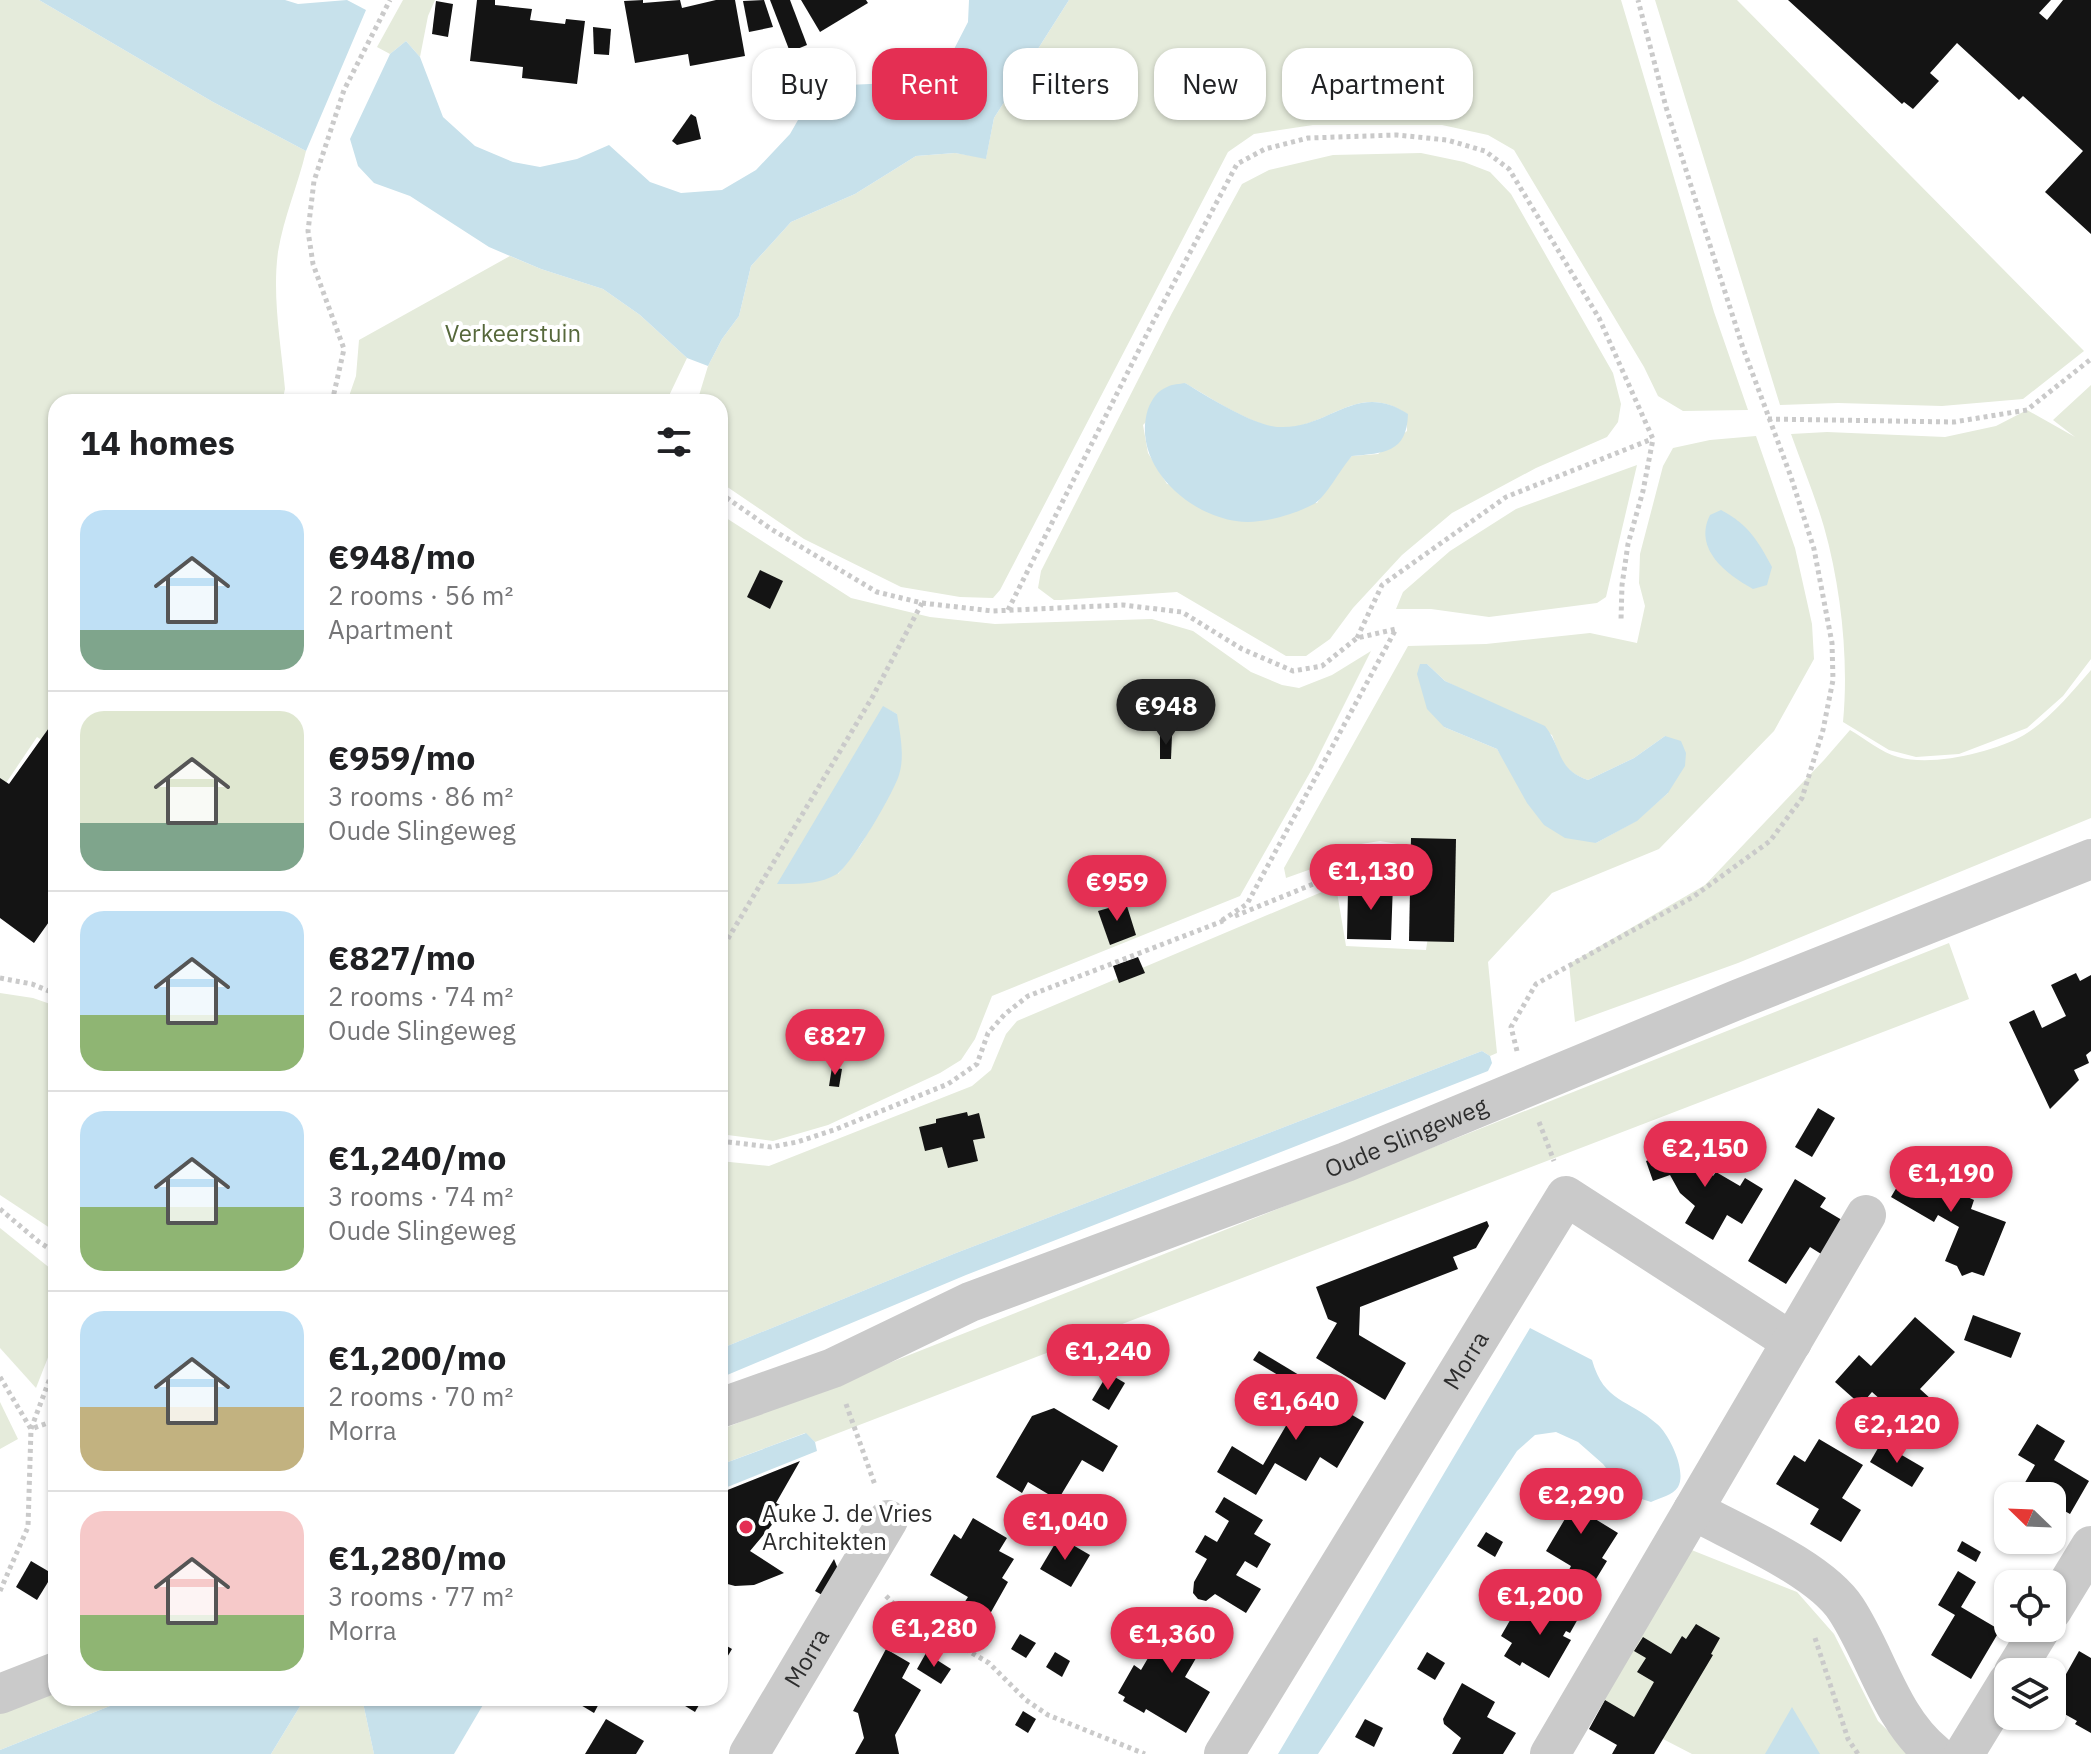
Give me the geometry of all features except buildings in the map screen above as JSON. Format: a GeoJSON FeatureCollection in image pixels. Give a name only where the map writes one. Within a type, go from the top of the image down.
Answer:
{"type":"FeatureCollection","features":[{"type":"Feature","properties":{"kind":"street","name":"Oude Slingeweg"},"geometry":{"type":"LineString","coordinates":[[728,1405],[833,1368],[970,1302],[1346,1162],[2091,859]]}},
{"type":"Feature","properties":{"kind":"street"},"geometry":{"type":"LineString","coordinates":[[1566,1196],[1792,1342]]}},
{"type":"Feature","properties":{"kind":"street","name":"Morra"},"geometry":{"type":"LineString","coordinates":[[1224,1754],[1566,1196]]}},
{"type":"Feature","properties":{"kind":"street"},"geometry":{"type":"LineString","coordinates":[[1550,1754],[1866,1215]]}},
{"type":"Feature","properties":{"kind":"street"},"geometry":{"type":"LineString","coordinates":[[1693,1510],[1809,1573],[1828,1588],[1846,1609],[1888,1692],[1919,1741],[1935,1754]]}},
{"type":"Feature","properties":{"kind":"street","name":"Morra"},"geometry":{"type":"LineString","coordinates":[[749,1754],[888,1520]]}},
{"type":"Feature","properties":{"kind":"street"},"geometry":{"type":"LineString","coordinates":[[2066,1587],[2091,1546]]}},
{"type":"Feature","properties":{"kind":"street"},"geometry":{"type":"LineString","coordinates":[[0,1694],[48,1675]]}},
{"type":"Feature","properties":{"kind":"street"},"geometry":{"type":"LineString","coordinates":[[1964,1754],[1994,1705]]}},
{"type":"Feature","properties":{"kind":"path"},"geometry":{"type":"LineString","coordinates":[[334,394],[344,349],[313,264],[308,231],[314,181],[344,90],[390,0]]}},
{"type":"Feature","properties":{"kind":"path"},"geometry":{"type":"LineString","coordinates":[[1566,1196],[1527,1086],[1511,1027],[1536,984],[1693,897],[1770,841],[1802,798],[1823,730],[1833,680],[1832,643],[1814,549],[1743,348],[1679,147],[1638,0]]}},
{"type":"Feature","properties":{"kind":"path"},"geometry":{"type":"LineString","coordinates":[[1008,610],[1152,324],[1237,164],[1265,149],[1308,138],[1397,135],[1447,140],[1485,151],[1509,169],[1599,318],[1653,439],[1628,544],[1621,620]]}},
{"type":"Feature","properties":{"kind":"path"},"geometry":{"type":"LineString","coordinates":[[1768,419],[1954,422],[2027,410],[2091,359]]}},
{"type":"Feature","properties":{"kind":"path"},"geometry":{"type":"LineString","coordinates":[[1357,638],[1382,585],[1506,497],[1653,439]]}},
{"type":"Feature","properties":{"kind":"path"},"geometry":{"type":"LineString","coordinates":[[728,499],[771,529],[877,592],[922,603],[993,611],[1123,605],[1182,612],[1242,649],[1293,671],[1322,666],[1357,638],[1396,629],[1247,904],[1221,921]]}},
{"type":"Feature","properties":{"kind":"path"},"geometry":{"type":"LineString","coordinates":[[728,939],[873,696],[922,603]]}},
{"type":"Feature","properties":{"kind":"path"},"geometry":{"type":"LineString","coordinates":[[728,1142],[771,1147],[797,1142],[920,1097],[948,1084],[977,1064],[988,1033],[1005,1014],[1028,996],[1333,876]]}},
{"type":"Feature","properties":{"kind":"path"},"geometry":{"type":"LineString","coordinates":[[0,978],[48,991]]}},
{"type":"Feature","properties":{"kind":"path"},"geometry":{"type":"LineString","coordinates":[[0,1209],[48,1247]]}},
{"type":"Feature","properties":{"kind":"path"},"geometry":{"type":"LineString","coordinates":[[833,1368],[888,1520]]}},
{"type":"Feature","properties":{"kind":"path"},"geometry":{"type":"LineString","coordinates":[[0,1377],[31,1429]]}},
{"type":"Feature","properties":{"kind":"path"},"geometry":{"type":"LineString","coordinates":[[0,1591],[28,1527],[31,1429],[48,1383]]}},
{"type":"Feature","properties":{"kind":"path"},"geometry":{"type":"LineString","coordinates":[[31,1429],[48,1423]]}},
{"type":"Feature","properties":{"kind":"path"},"geometry":{"type":"LineString","coordinates":[[859,1570],[903,1613],[989,1663],[1026,1700],[1048,1715],[1145,1754]]}},
{"type":"Feature","properties":{"kind":"path"},"geometry":{"type":"LineString","coordinates":[[1811,1629],[1848,1739],[1858,1754]]}},
{"type":"Feature","properties":{"kind":"green space"},"geometry":{"type":"Polygon","coordinates":[[[0,0],[39,0],[213,102],[306,151],[284,226],[276,269],[284,394],[48,394],[48,744],[37,737],[0,792],[0,0]]]}},
{"type":"Feature","properties":{"kind":"green space"},"geometry":{"type":"Polygon","coordinates":[[[403,0],[435,0],[428,16],[420,57],[406,41],[390,54],[377,47],[403,0]]]}},
{"type":"Feature","properties":{"kind":"green space"},"geometry":{"type":"Polygon","coordinates":[[[1069,0],[1621,0],[1714,312],[1748,410],[1683,411],[1658,396],[1644,367],[1514,150],[1488,135],[1442,125],[1313,125],[1254,134],[1228,152],[1000,590],[993,598],[960,597],[901,587],[804,539],[728,487],[728,394],[699,394],[708,366],[739,316],[751,266],[791,222],[855,194],[916,156],[955,153],[986,158],[994,118],[1003,104],[1003,120],[1138,120],[1138,48],[1038,48],[1069,0]]]}},
{"type":"Feature","properties":{"kind":"green space"},"geometry":{"type":"Polygon","coordinates":[[[1655,0],[1737,0],[2084,351],[2023,399],[1942,406],[1780,405],[1655,0]]]}},
{"type":"Feature","properties":{"kind":"green space"},"geometry":{"type":"Polygon","coordinates":[[[1421,153],[1464,162],[1490,172],[1511,194],[1613,373],[1621,404],[1618,422],[1607,437],[1536,468],[1452,513],[1402,555],[1353,608],[1330,639],[1306,656],[1286,656],[1177,592],[1054,600],[1038,588],[1041,571],[1172,313],[1242,184],[1269,170],[1333,155],[1421,153]],[[1185,383],[1143,425],[1148,453],[1167,484],[1317,503],[1352,456],[1378,454],[1407,431],[1407,414],[1389,405],[1373,402],[1358,404],[1297,426],[1269,426],[1245,417],[1185,383]]]}},
{"type":"Feature","properties":{"kind":"green space","name":"Verkeerstuin"},"geometry":{"type":"Polygon","coordinates":[[[510,256],[603,289],[640,315],[687,358],[670,394],[350,394],[356,376],[359,340],[510,256]]]}},
{"type":"Feature","properties":{"kind":"green space"},"geometry":{"type":"Polygon","coordinates":[[[2091,385],[2091,659],[2063,696],[2027,728],[1959,754],[1916,757],[1889,750],[1843,722],[1844,649],[1835,574],[1820,515],[1791,434],[1827,432],[1945,437],[1996,426],[2027,410],[2075,437],[2053,420],[2091,385]]]}},
{"type":"Feature","properties":{"kind":"green space"},"geometry":{"type":"Polygon","coordinates":[[[1756,436],[1795,548],[1812,624],[1814,659],[1774,731],[1659,849],[1552,893],[1488,962],[1497,1053],[1490,1056],[1482,1051],[956,1253],[728,1346],[728,1162],[769,1166],[972,1086],[991,1070],[1006,1034],[1017,1021],[1336,886],[1346,946],[1426,950],[1437,877],[1432,859],[1409,846],[1380,841],[1361,844],[1331,862],[1286,878],[1284,868],[1408,646],[1486,644],[1590,633],[1637,643],[1645,606],[1639,583],[1640,554],[1663,466],[1673,448],[1710,440],[1756,436]],[[1427,664],[1444,727],[1497,749],[1510,769],[1596,843],[1636,821],[1668,793],[1665,736],[1634,758],[1588,780],[1568,768],[1552,735],[1445,681],[1427,664]]]}},
{"type":"Feature","properties":{"kind":"green space"},"geometry":{"type":"Polygon","coordinates":[[[1637,465],[1606,597],[1597,603],[1489,617],[1431,609],[1396,609],[1403,592],[1450,551],[1516,509],[1637,465]]]}},
{"type":"Feature","properties":{"kind":"green space"},"geometry":{"type":"Polygon","coordinates":[[[728,519],[851,598],[930,617],[995,624],[1152,619],[1193,631],[1251,672],[1282,685],[1299,688],[1332,675],[1371,651],[1312,769],[1240,896],[992,996],[975,1039],[961,1060],[940,1073],[828,1125],[773,1141],[728,1135],[728,519]],[[883,707],[838,874],[860,846],[889,795],[897,714],[883,707]]]}},
{"type":"Feature","properties":{"kind":"green space"},"geometry":{"type":"Polygon","coordinates":[[[2091,670],[2091,818],[1738,963],[1575,1022],[1569,964],[1705,885],[1850,730],[1886,752],[1912,760],[1945,759],[1980,752],[2033,729],[2060,705],[2091,670]]]}},
{"type":"Feature","properties":{"kind":"green space"},"geometry":{"type":"Polygon","coordinates":[[[1949,943],[1969,999],[815,1442],[805,1433],[728,1462],[728,1427],[1949,943]]]}},
{"type":"Feature","properties":{"kind":"green space"},"geometry":{"type":"Polygon","coordinates":[[[0,993],[48,1003],[48,1227],[0,1195],[0,993]]]}},
{"type":"Feature","properties":{"kind":"green space"},"geometry":{"type":"Polygon","coordinates":[[[0,1228],[48,1267],[48,1357],[36,1388],[0,1348],[0,1228]]]}},
{"type":"Feature","properties":{"kind":"green space"},"geometry":{"type":"Polygon","coordinates":[[[0,1402],[18,1439],[0,1449],[0,1402]]]}},
{"type":"Feature","properties":{"kind":"green space"},"geometry":{"type":"Polygon","coordinates":[[[1674,1543],[1797,1592],[1834,1634],[1878,1721],[1912,1754],[1692,1754],[1578,1695],[1674,1543]]]}},
{"type":"Feature","properties":{"kind":"green space"},"geometry":{"type":"Polygon","coordinates":[[[48,1691],[48,1706],[110,1706],[0,1750],[0,1709],[48,1691]]]}},
{"type":"Feature","properties":{"kind":"green space"},"geometry":{"type":"Polygon","coordinates":[[[300,1706],[364,1706],[374,1754],[271,1754],[300,1706]]]}},
{"type":"Feature","properties":{"kind":"water"},"geometry":{"type":"Polygon","coordinates":[[[39,0],[285,0],[298,4],[347,0],[366,10],[306,151],[213,102],[39,0]]]}},
{"type":"Feature","properties":{"kind":"water"},"geometry":{"type":"Polygon","coordinates":[[[969,0],[1069,0],[1038,48],[1003,48],[1003,104],[994,118],[986,159],[955,153],[916,156],[855,194],[791,222],[751,266],[739,316],[708,366],[687,358],[640,315],[603,289],[541,269],[489,247],[410,196],[374,183],[358,166],[350,139],[390,54],[406,41],[420,57],[443,117],[475,146],[513,162],[540,167],[577,159],[609,145],[650,182],[681,193],[722,190],[756,170],[790,134],[798,120],[856,120],[856,85],[872,84],[872,120],[987,120],[987,48],[955,48],[968,22],[969,0]]]}},
{"type":"Feature","properties":{"kind":"water"},"geometry":{"type":"Polygon","coordinates":[[[1185,383],[1231,410],[1270,426],[1297,426],[1343,408],[1373,402],[1390,405],[1408,414],[1407,427],[1398,444],[1392,448],[1352,456],[1314,504],[1276,518],[1255,522],[1236,521],[1199,508],[1182,497],[1155,466],[1148,448],[1145,429],[1151,402],[1163,389],[1185,383]]]}},
{"type":"Feature","properties":{"kind":"water"},"geometry":{"type":"Polygon","coordinates":[[[1721,510],[1745,527],[1762,549],[1772,567],[1767,585],[1753,589],[1715,559],[1706,539],[1706,527],[1710,515],[1721,510]]]}},
{"type":"Feature","properties":{"kind":"water"},"geometry":{"type":"Polygon","coordinates":[[[1420,664],[1427,664],[1445,681],[1545,726],[1565,764],[1588,780],[1634,758],[1665,736],[1681,741],[1686,753],[1685,766],[1668,793],[1637,821],[1596,843],[1565,838],[1544,825],[1527,803],[1497,749],[1444,727],[1427,709],[1417,674],[1420,664]]]}},
{"type":"Feature","properties":{"kind":"water"},"geometry":{"type":"Polygon","coordinates":[[[883,706],[897,714],[902,760],[895,784],[871,828],[837,874],[815,882],[777,884],[883,706]]]}},
{"type":"Feature","properties":{"kind":"water"},"geometry":{"type":"Polygon","coordinates":[[[1482,1051],[1490,1056],[1492,1063],[1488,1071],[966,1275],[728,1375],[728,1346],[956,1253],[1482,1051]]]}},
{"type":"Feature","properties":{"kind":"water"},"geometry":{"type":"Polygon","coordinates":[[[1530,1328],[1592,1360],[1610,1393],[1662,1429],[1679,1463],[1678,1487],[1651,1502],[1626,1494],[1603,1464],[1578,1442],[1556,1432],[1535,1435],[1517,1451],[1318,1754],[1278,1754],[1530,1328]]]}},
{"type":"Feature","properties":{"kind":"water"},"geometry":{"type":"Polygon","coordinates":[[[806,1433],[815,1442],[817,1451],[728,1487],[728,1462],[806,1433]]]}},
{"type":"Feature","properties":{"kind":"water"},"geometry":{"type":"Polygon","coordinates":[[[110,1706],[300,1706],[271,1754],[0,1754],[0,1750],[110,1706]]]}},
{"type":"Feature","properties":{"kind":"water"},"geometry":{"type":"Polygon","coordinates":[[[364,1706],[482,1706],[454,1754],[374,1754],[364,1706]]]}},
{"type":"Feature","properties":{"kind":"water"},"geometry":{"type":"Polygon","coordinates":[[[1792,1707],[1820,1754],[1765,1754],[1792,1707]]]}},
{"type":"Feature","properties":{"kind":"place","name":"Auke J. de Vries Architekten"},"geometry":{"type":"Point","coordinates":[746,1527]}}]}
